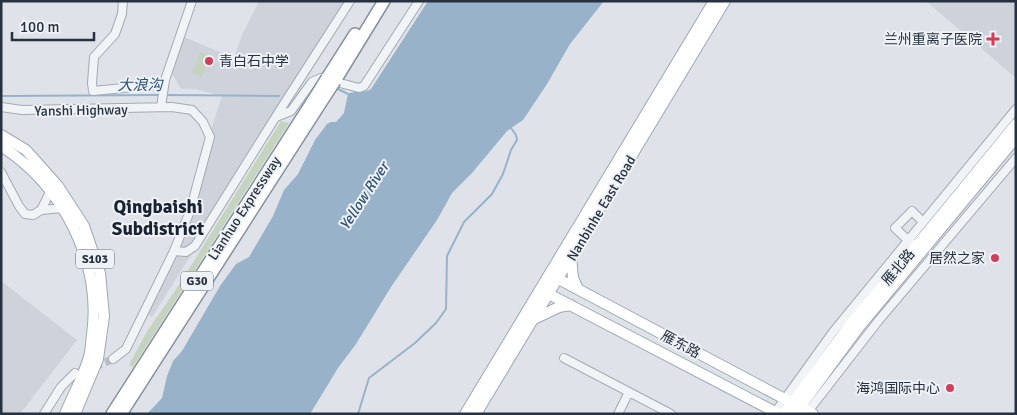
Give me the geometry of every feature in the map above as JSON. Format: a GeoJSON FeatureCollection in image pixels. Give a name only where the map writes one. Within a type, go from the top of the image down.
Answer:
{"type":"FeatureCollection","features":[{"type":"Feature","properties":{"kind":"highway","name":"Lianhuo Expressway"},"geometry":{"type":"LineString","coordinates":[[122,414],[331,79],[376,1]]}},
{"type":"Feature","properties":{"kind":"highway","name":"Lianhuo Expressway"},"geometry":{"type":"LineString","coordinates":[[331,79],[384,1]]}},
{"type":"Feature","properties":{"kind":"highway","name":"Lianhuo Expressway"},"geometry":{"type":"LineString","coordinates":[[112,414],[316,103]]}},
{"type":"Feature","properties":{"kind":"main road","name":"Nanbinhe East Road"},"geometry":{"type":"LineString","coordinates":[[554,276],[570,256],[676,76],[714,1]]}},
{"type":"Feature","properties":{"kind":"main road","name":"Nanbinhe East Road"},"geometry":{"type":"LineString","coordinates":[[465,414],[545,292],[676,76],[725,1]]}},
{"type":"Feature","properties":{"kind":"main road","name":"雁北路"},"geometry":{"type":"LineString","coordinates":[[800,409],[852,322],[912,244],[1016,124]]}},
{"type":"Feature","properties":{"kind":"main road","name":"S103"},"geometry":{"type":"LineString","coordinates":[[1,135],[26,150],[58,186],[84,226],[100,273],[104,316],[98,359],[75,414]]}},
{"type":"Feature","properties":{"kind":"main road","name":"雁北路"},"geometry":{"type":"LineString","coordinates":[[778,413],[800,409],[859,327],[937,236],[1016,138]]}},
{"type":"Feature","properties":{"kind":"main road","name":"S103"},"geometry":{"type":"LineString","coordinates":[[1,146],[20,158],[64,208],[76,230],[90,275],[95,316],[89,356],[65,414]]}},
{"type":"Feature","properties":{"kind":"main road"},"geometry":{"type":"LineString","coordinates":[[570,256],[573,278],[578,289]]}},
{"type":"Feature","properties":{"kind":"main road","name":"雁东路"},"geometry":{"type":"LineString","coordinates":[[554,276],[800,409]]}},
{"type":"Feature","properties":{"kind":"main road","name":"Nanbinhe East Road"},"geometry":{"type":"LineString","coordinates":[[476,414],[533,319],[545,292]]}},
{"type":"Feature","properties":{"kind":"main road","name":"雁东路"},"geometry":{"type":"LineString","coordinates":[[545,292],[778,413]]}},
{"type":"Feature","properties":{"kind":"main road"},"geometry":{"type":"LineString","coordinates":[[533,319],[559,307],[571,305]]}},
{"type":"Feature","properties":{"kind":"street"},"geometry":{"type":"LineString","coordinates":[[123,1],[122,14],[115,34],[94,57],[93,91],[164,86]]}},
{"type":"Feature","properties":{"kind":"street"},"geometry":{"type":"LineString","coordinates":[[161,104],[164,86],[192,1]]}},
{"type":"Feature","properties":{"kind":"street"},"geometry":{"type":"LineString","coordinates":[[114,359],[126,349],[174,251],[186,252],[196,246],[350,1]]}},
{"type":"Feature","properties":{"kind":"street"},"geometry":{"type":"LineString","coordinates":[[278,114],[291,112],[316,79],[321,78],[359,88],[364,86],[419,1]]}},
{"type":"Feature","properties":{"kind":"street","name":"Yanshi Highway"},"geometry":{"type":"LineString","coordinates":[[1,107],[22,110],[149,109],[161,104],[192,110],[203,122],[210,137],[190,211],[174,251]]}},
{"type":"Feature","properties":{"kind":"street"},"geometry":{"type":"LineString","coordinates":[[923,222],[912,211],[896,228],[912,244],[923,222],[1016,109]]}},
{"type":"Feature","properties":{"kind":"street"},"geometry":{"type":"LineString","coordinates":[[800,409],[880,320],[1016,158]]}},
{"type":"Feature","properties":{"kind":"street"},"geometry":{"type":"LineString","coordinates":[[1,172],[25,214],[33,215],[41,210],[64,208]]}},
{"type":"Feature","properties":{"kind":"street"},"geometry":{"type":"LineString","coordinates":[[41,210],[50,192]]}},
{"type":"Feature","properties":{"kind":"street"},"geometry":{"type":"LineString","coordinates":[[564,358],[671,414]]}},
{"type":"Feature","properties":{"kind":"street"},"geometry":{"type":"LineString","coordinates":[[44,414],[61,387],[75,373]]}},
{"type":"Feature","properties":{"kind":"street"},"geometry":{"type":"LineString","coordinates":[[618,414],[629,392]]}},
{"type":"Feature","properties":{"kind":"shaded area"},"geometry":{"type":"Polygon","coordinates":[[[259,1],[351,1],[152,317],[142,311],[180,238],[204,168],[212,127],[222,96],[195,89],[182,89],[171,71],[184,37],[234,58],[242,35],[259,1]]]}},
{"type":"Feature","properties":{"kind":"shaded area","name":"兰州重离子医院"},"geometry":{"type":"Polygon","coordinates":[[[926,1],[1016,1],[1016,78],[926,1]]]}},
{"type":"Feature","properties":{"kind":"shaded area"},"geometry":{"type":"Polygon","coordinates":[[[1,281],[77,340],[20,414],[1,414],[1,281]]]}},
{"type":"Feature","properties":{"kind":"green space"},"geometry":{"type":"Polygon","coordinates":[[[200,52],[211,56],[202,77],[192,73],[200,52]]]}},
{"type":"Feature","properties":{"kind":"green space"},"geometry":{"type":"Polygon","coordinates":[[[281,121],[289,123],[133,367],[129,365],[146,333],[179,285],[281,121]]]}},
{"type":"Feature","properties":{"kind":"water","name":"Yellow River"},"geometry":{"type":"Polygon","coordinates":[[[428,1],[604,1],[570,44],[523,120],[507,131],[472,173],[452,193],[437,220],[391,287],[310,414],[147,414],[162,398],[173,361],[182,351],[220,286],[236,264],[249,257],[273,216],[284,190],[298,174],[315,140],[327,124],[336,122],[344,113],[348,94],[371,89],[428,1]]]}},
{"type":"Feature","properties":{"kind":"waterway","name":"大浪沟"},"geometry":{"type":"LineString","coordinates":[[336,88],[350,95]]}},
{"type":"Feature","properties":{"kind":"waterway","name":"大浪沟"},"geometry":{"type":"LineString","coordinates":[[1,96],[161,95]]}},
{"type":"Feature","properties":{"kind":"waterway","name":"大浪沟"},"geometry":{"type":"LineString","coordinates":[[166,95],[279,96]]}},
{"type":"Feature","properties":{"kind":"waterway"},"geometry":{"type":"LineString","coordinates":[[358,414],[369,378],[415,343],[436,323],[446,309],[447,256],[464,222],[492,194],[503,174],[511,150],[517,140],[511,128]]}},
{"type":"Feature","properties":{"kind":"tunnel"},"geometry":{"type":"LineString","coordinates":[[94,367],[113,359]]}},
{"type":"Feature","properties":{"kind":"place","name":"兰州重离子医院"},"geometry":{"type":"Point","coordinates":[993,39]}},
{"type":"Feature","properties":{"kind":"place","name":"青白石中学"},"geometry":{"type":"Point","coordinates":[209,61]}},
{"type":"Feature","properties":{"kind":"place","name":"居然之家"},"geometry":{"type":"Point","coordinates":[995,258]}},
{"type":"Feature","properties":{"kind":"place","name":"海鸿国际中心"},"geometry":{"type":"Point","coordinates":[950,388]}},
{"type":"Feature","properties":{"kind":"district","name":"Qingbaishi Subdistrict"},"geometry":{"type":"Point","coordinates":[158,217]}}]}
